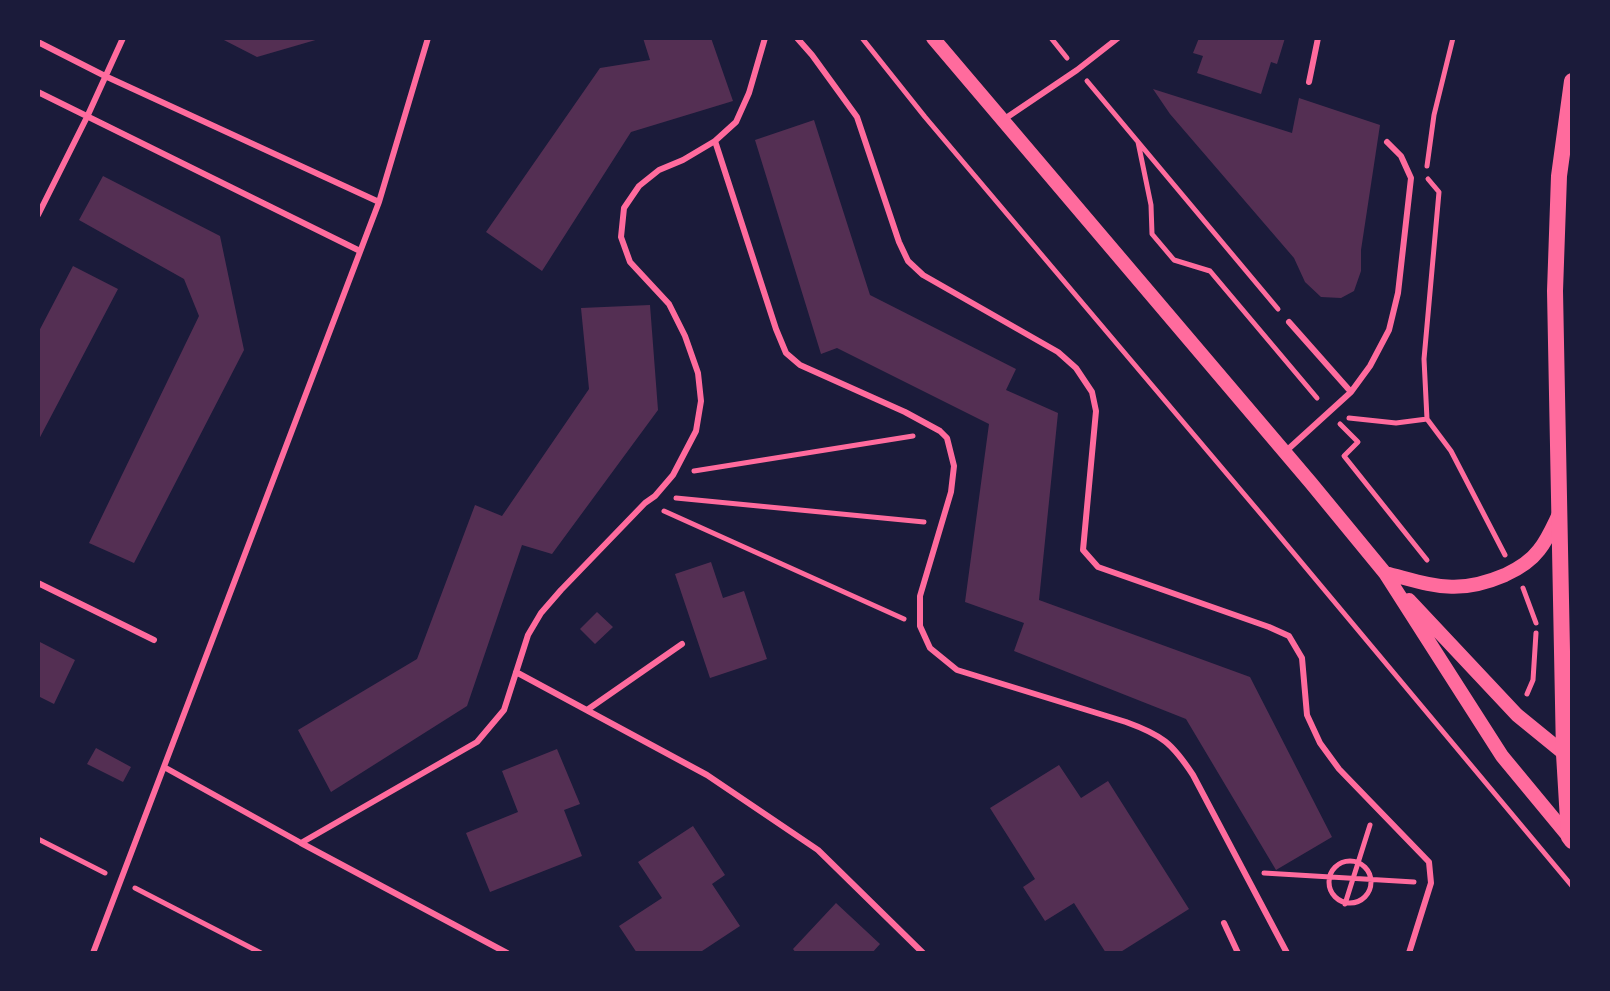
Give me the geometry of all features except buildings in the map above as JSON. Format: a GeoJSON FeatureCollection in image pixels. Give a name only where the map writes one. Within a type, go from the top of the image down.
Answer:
{"type":"FeatureCollection","features":[{"type":"Feature","properties":{"kind":"main road"},"geometry":{"type":"LineString","coordinates":[[1570,839],[1555,291],[1559,176],[1572,81]]}},
{"type":"Feature","properties":{"kind":"street"},"geometry":{"type":"LineString","coordinates":[[933,38],[1385,573],[1517,715],[1568,757]]}},
{"type":"Feature","properties":{"kind":"street"},"geometry":{"type":"LineString","coordinates":[[1385,573],[1455,588],[1485,583],[1525,564],[1540,549],[1560,512]]}},
{"type":"Feature","properties":{"kind":"street"},"geometry":{"type":"LineString","coordinates":[[1385,573],[1502,756],[1570,839]]}},
{"type":"Feature","properties":{"kind":"lane"},"geometry":{"type":"LineString","coordinates":[[38,215],[123,38]]}},
{"type":"Feature","properties":{"kind":"lane"},"geometry":{"type":"LineString","coordinates":[[93,953],[379,202],[428,38]]}},
{"type":"Feature","properties":{"kind":"lane"},"geometry":{"type":"LineString","coordinates":[[301,843],[477,742],[504,710],[528,635],[541,613],[673,475],[696,431],[701,401],[698,373],[669,304],[630,262],[621,237],[624,208],[639,186],[659,170],[715,141],[736,122],[749,93],[765,38]]}},
{"type":"Feature","properties":{"kind":"lane"},"geometry":{"type":"LineString","coordinates":[[797,38],[857,117],[908,261],[923,275],[1058,352],[1076,368],[1092,392],[1096,411],[1083,550],[1098,567],[1289,636],[1302,658],[1307,715],[1320,743],[1339,769],[1429,862],[1431,883],[1409,953]]}},
{"type":"Feature","properties":{"kind":"lane"},"geometry":{"type":"LineString","coordinates":[[1003,120],[1118,38]]}},
{"type":"Feature","properties":{"kind":"lane"},"geometry":{"type":"LineString","coordinates":[[1309,82],[1318,38]]}},
{"type":"Feature","properties":{"kind":"lane"},"geometry":{"type":"LineString","coordinates":[[38,42],[379,202]]}},
{"type":"Feature","properties":{"kind":"lane"},"geometry":{"type":"LineString","coordinates":[[38,92],[360,251]]}},
{"type":"Feature","properties":{"kind":"lane"},"geometry":{"type":"LineString","coordinates":[[715,141],[786,353],[800,365],[905,412],[947,438],[954,466],[951,492],[920,596],[920,626],[930,648],[957,670],[1126,722],[1153,732],[1177,751],[1193,775],[1287,953]]}},
{"type":"Feature","properties":{"kind":"lane"},"geometry":{"type":"LineString","coordinates":[[1284,453],[1351,392],[1370,366],[1389,330],[1398,293],[1411,178],[1401,156],[1387,142]]}},
{"type":"Feature","properties":{"kind":"lane"},"geometry":{"type":"LineString","coordinates":[[1289,322],[1351,392]]}},
{"type":"Feature","properties":{"kind":"lane"},"geometry":{"type":"LineString","coordinates":[[38,583],[154,640]]}},
{"type":"Feature","properties":{"kind":"lane"},"geometry":{"type":"LineString","coordinates":[[587,710],[682,644]]}},
{"type":"Feature","properties":{"kind":"lane"},"geometry":{"type":"LineString","coordinates":[[516,672],[707,775],[818,850],[923,953]]}},
{"type":"Feature","properties":{"kind":"lane"},"geometry":{"type":"LineString","coordinates":[[164,767],[507,953]]}},
{"type":"Feature","properties":{"kind":"lane"},"geometry":{"type":"LineString","coordinates":[[1224,923],[1238,953]]}},
{"type":"Feature","properties":{"kind":"path"},"geometry":{"type":"LineString","coordinates":[[862,38],[925,117],[1572,886]]}},
{"type":"Feature","properties":{"kind":"path"},"geometry":{"type":"LineString","coordinates":[[1051,38],[1289,322]]}},
{"type":"Feature","properties":{"kind":"path"},"geometry":{"type":"LineString","coordinates":[[1425,187],[1434,115],[1453,38]]}},
{"type":"Feature","properties":{"kind":"path"},"geometry":{"type":"LineString","coordinates":[[1138,142],[1151,205],[1152,234],[1174,260],[1210,271],[1330,414],[1358,442],[1344,456],[1430,563]]}},
{"type":"Feature","properties":{"kind":"path"},"geometry":{"type":"LineString","coordinates":[[1426,176],[1439,192],[1424,359],[1427,419],[1451,451],[1506,557],[1496,562]]}},
{"type":"Feature","properties":{"kind":"path"},"geometry":{"type":"LineString","coordinates":[[1330,414],[1396,423],[1427,419]]}},
{"type":"Feature","properties":{"kind":"path"},"geometry":{"type":"LineString","coordinates":[[673,475],[940,431]]}},
{"type":"Feature","properties":{"kind":"path"},"geometry":{"type":"LineString","coordinates":[[655,496],[941,524]]}},
{"type":"Feature","properties":{"kind":"path"},"geometry":{"type":"LineString","coordinates":[[645,503],[920,626]]}},
{"type":"Feature","properties":{"kind":"path"},"geometry":{"type":"LineString","coordinates":[[1514,571],[1537,621],[1533,680],[1517,715]]}},
{"type":"Feature","properties":{"kind":"path"},"geometry":{"type":"LineString","coordinates":[[1488,787],[1502,756]]}},
{"type":"Feature","properties":{"kind":"path"},"geometry":{"type":"LineString","coordinates":[[1345,904],[1376,806]]}},
{"type":"Feature","properties":{"kind":"path"},"geometry":{"type":"LineString","coordinates":[[38,839],[261,953]]}},
{"type":"Feature","properties":{"kind":"path"},"geometry":{"type":"LineString","coordinates":[[1358,862],[1369,871],[1371,887],[1361,901],[1345,904],[1331,894],[1328,877],[1338,863],[1358,862]]}},
{"type":"Feature","properties":{"kind":"path"},"geometry":{"type":"LineString","coordinates":[[1244,872],[1431,883]]}}]}
